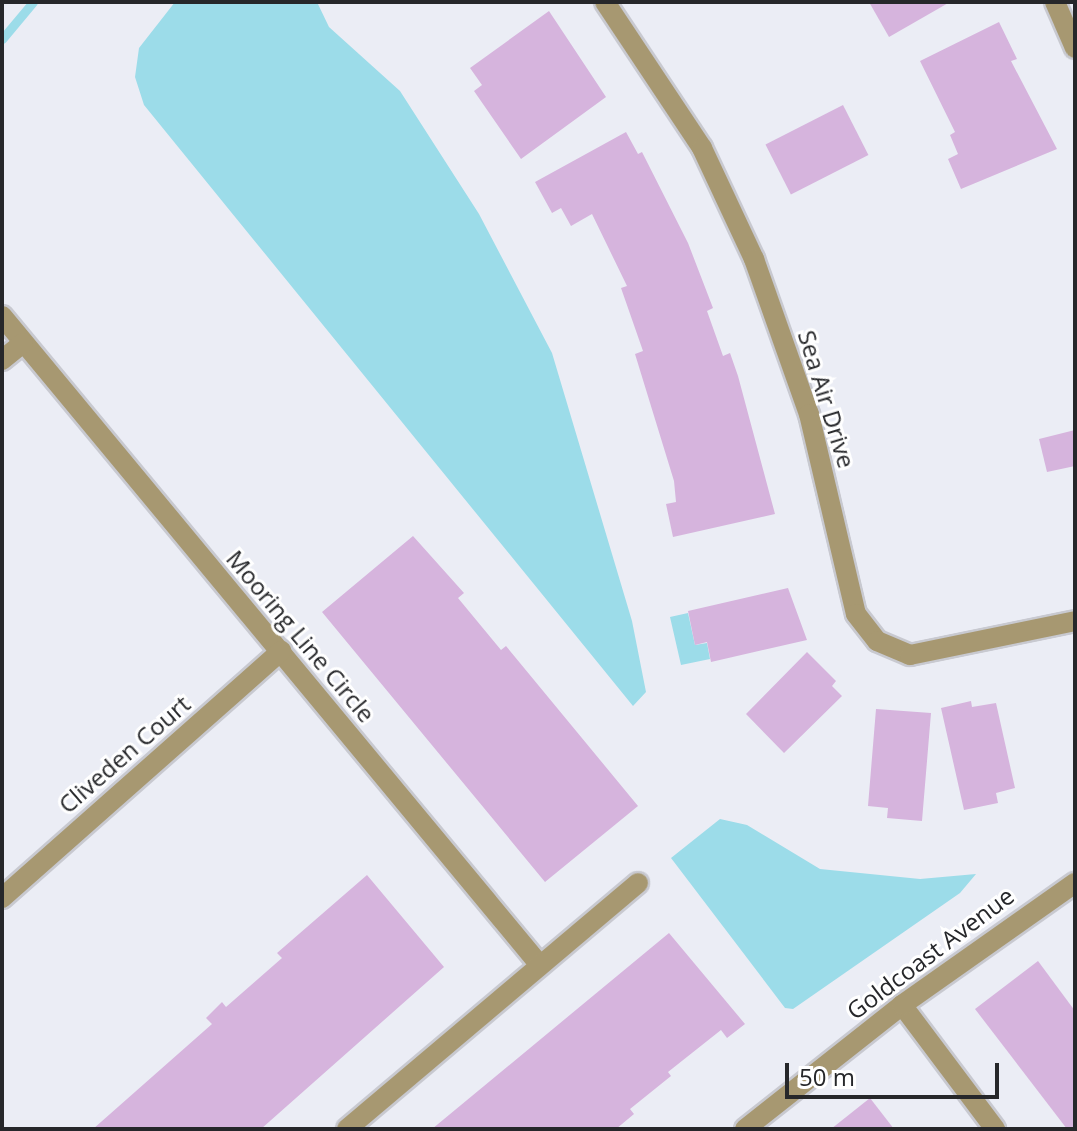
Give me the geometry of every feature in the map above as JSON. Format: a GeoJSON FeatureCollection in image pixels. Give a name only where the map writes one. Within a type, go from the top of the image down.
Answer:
{"type":"FeatureCollection","features":[{"type":"Feature","properties":{"kind":"street","name":"Sea Air Drive"},"geometry":{"type":"LineString","coordinates":[[605,2],[702,148],[754,259],[809,414],[856,614],[877,641],[910,655],[1075,621]]}},
{"type":"Feature","properties":{"kind":"street"},"geometry":{"type":"LineString","coordinates":[[1055,2],[1075,48]]}},
{"type":"Feature","properties":{"kind":"street","name":"Mooring Line Circle"},"geometry":{"type":"LineString","coordinates":[[2,316],[539,964]]}},
{"type":"Feature","properties":{"kind":"street"},"geometry":{"type":"LineString","coordinates":[[2,360],[23,343]]}},
{"type":"Feature","properties":{"kind":"street","name":"Cliveden Court"},"geometry":{"type":"LineString","coordinates":[[2,898],[281,651]]}},
{"type":"Feature","properties":{"kind":"street"},"geometry":{"type":"LineString","coordinates":[[347,1129],[638,883]]}},
{"type":"Feature","properties":{"kind":"street","name":"Goldcoast Avenue"},"geometry":{"type":"LineString","coordinates":[[745,1129],[902,1005],[1075,883]]}},
{"type":"Feature","properties":{"kind":"street"},"geometry":{"type":"LineString","coordinates":[[902,1005],[995,1129]]}},
{"type":"Feature","properties":{"kind":"water"},"geometry":{"type":"Polygon","coordinates":[[[175,2],[317,2],[329,27],[400,91],[479,214],[552,353],[632,621],[646,692],[633,706],[144,105],[135,77],[139,48],[175,2]]]}},
{"type":"Feature","properties":{"kind":"water"},"geometry":{"type":"Polygon","coordinates":[[[688,613],[695,645],[707,643],[710,659],[681,665],[670,617],[688,613]]]}},
{"type":"Feature","properties":{"kind":"water"},"geometry":{"type":"Polygon","coordinates":[[[720,819],[747,825],[820,869],[920,879],[976,874],[960,893],[793,1009],[785,1008],[671,858],[720,819]]]}},
{"type":"Feature","properties":{"kind":"building"},"geometry":{"type":"Polygon","coordinates":[[[869,2],[950,2],[889,37],[869,2]]]}},
{"type":"Feature","properties":{"kind":"building"},"geometry":{"type":"Polygon","coordinates":[[[549,11],[606,97],[521,159],[474,91],[482,85],[470,68],[549,11]]]}},
{"type":"Feature","properties":{"kind":"building"},"geometry":{"type":"Polygon","coordinates":[[[999,22],[1017,59],[1011,61],[1057,149],[961,189],[948,159],[958,154],[950,135],[955,132],[920,61],[999,22]]]}},
{"type":"Feature","properties":{"kind":"building"},"geometry":{"type":"Polygon","coordinates":[[[843,105],[868,155],[791,194],[765,144],[843,105]]]}},
{"type":"Feature","properties":{"kind":"building"},"geometry":{"type":"Polygon","coordinates":[[[626,132],[638,154],[642,152],[688,243],[713,308],[707,311],[723,356],[730,353],[738,376],[775,514],[673,537],[666,504],[676,502],[674,481],[635,354],[643,351],[621,288],[627,286],[592,214],[571,226],[561,208],[552,213],[535,182],[626,132]]]}},
{"type":"Feature","properties":{"kind":"building"},"geometry":{"type":"Polygon","coordinates":[[[1075,430],[1075,466],[1047,472],[1039,439],[1075,430]]]}},
{"type":"Feature","properties":{"kind":"building"},"geometry":{"type":"Polygon","coordinates":[[[413,536],[464,593],[458,598],[501,650],[506,646],[638,806],[545,882],[322,612],[413,536]]]}},
{"type":"Feature","properties":{"kind":"building"},"geometry":{"type":"Polygon","coordinates":[[[788,588],[807,640],[711,662],[707,642],[695,645],[688,611],[788,588]]]}},
{"type":"Feature","properties":{"kind":"building"},"geometry":{"type":"Polygon","coordinates":[[[807,652],[836,681],[832,686],[842,696],[784,753],[746,714],[807,652]]]}},
{"type":"Feature","properties":{"kind":"building"},"geometry":{"type":"Polygon","coordinates":[[[971,701],[972,707],[996,703],[1015,788],[996,793],[998,803],[964,810],[941,708],[971,701]]]}},
{"type":"Feature","properties":{"kind":"building"},"geometry":{"type":"Polygon","coordinates":[[[876,709],[931,713],[922,821],[887,818],[888,808],[868,806],[876,709]]]}},
{"type":"Feature","properties":{"kind":"building"},"geometry":{"type":"Polygon","coordinates":[[[367,875],[444,967],[261,1129],[93,1129],[212,1024],[206,1018],[222,1002],[226,1007],[282,958],[277,953],[367,875]]]}},
{"type":"Feature","properties":{"kind":"building"},"geometry":{"type":"Polygon","coordinates":[[[669,933],[745,1024],[727,1038],[721,1030],[668,1072],[671,1076],[630,1109],[634,1114],[616,1129],[432,1129],[669,933]]]}},
{"type":"Feature","properties":{"kind":"building"},"geometry":{"type":"Polygon","coordinates":[[[1038,961],[1075,1011],[1075,1129],[1067,1129],[975,1009],[1038,961]]]}},
{"type":"Feature","properties":{"kind":"building"},"geometry":{"type":"Polygon","coordinates":[[[870,1098],[894,1129],[831,1129],[870,1098]]]}},
{"type":"Feature","properties":{"kind":"waterway"},"geometry":{"type":"LineString","coordinates":[[2,39],[33,2]]}}]}
